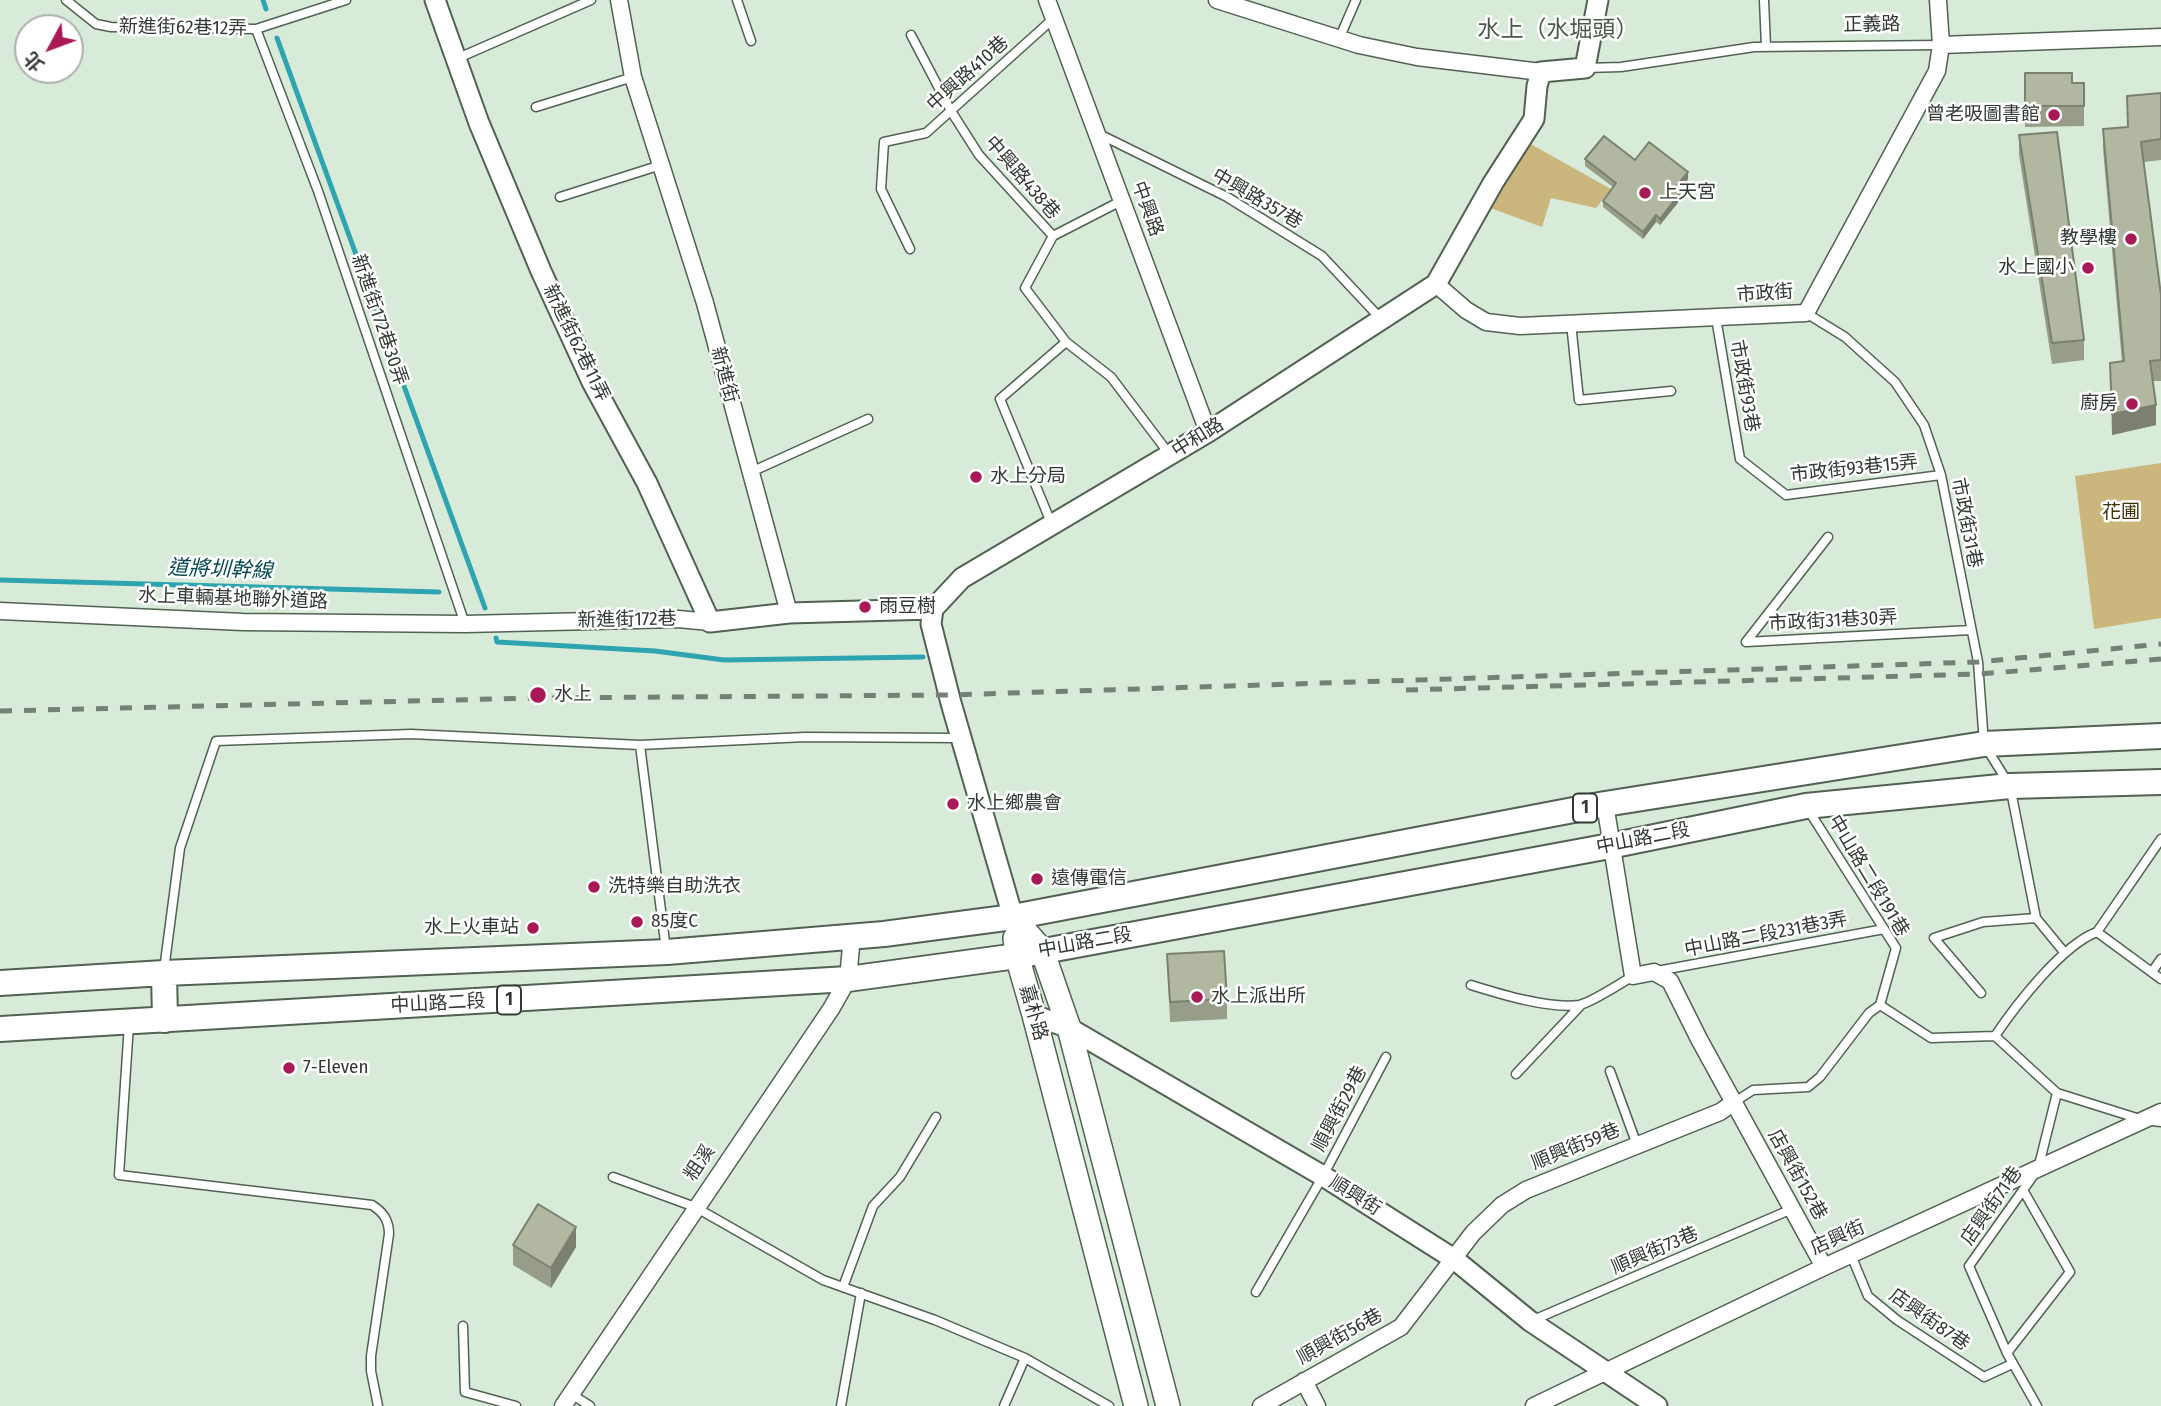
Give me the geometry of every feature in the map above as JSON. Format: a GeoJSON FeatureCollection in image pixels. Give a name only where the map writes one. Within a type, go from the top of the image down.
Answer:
{"type":"FeatureCollection","features":[{"type":"Feature","properties":{"kind":"main road","name":"中山路二段"},"geometry":{"type":"LineString","coordinates":[[0,983],[164,973],[667,951],[852,936],[1013,917],[1605,804],[1984,744],[2161,736]]}},
{"type":"Feature","properties":{"kind":"main road","name":"中山路二段"},"geometry":{"type":"LineString","coordinates":[[0,1029],[848,979],[1017,956],[1610,846],[1806,806],[2010,786],[2161,782]]}},
{"type":"Feature","properties":{"kind":"main road","name":"嘉朴路"},"geometry":{"type":"LineString","coordinates":[[1013,917],[1042,950],[1069,1028],[1168,1406]]}},
{"type":"Feature","properties":{"kind":"main road","name":"嘉朴路"},"geometry":{"type":"LineString","coordinates":[[1013,917],[1017,956],[1136,1406]]}},
{"type":"Feature","properties":{"kind":"main road"},"geometry":{"type":"LineString","coordinates":[[164,973],[165,1020]]}},
{"type":"Feature","properties":{"kind":"street"},"geometry":{"type":"LineString","coordinates":[[435,0],[456,58]]}},
{"type":"Feature","properties":{"kind":"street","name":"新進街"},"geometry":{"type":"LineString","coordinates":[[619,0],[633,77],[705,303],[789,612]]}},
{"type":"Feature","properties":{"kind":"street","name":"中興路"},"geometry":{"type":"LineString","coordinates":[[1047,0],[1208,432]]}},
{"type":"Feature","properties":{"kind":"street"},"geometry":{"type":"LineString","coordinates":[[1217,0],[1339,39],[1417,57],[1541,72],[1585,68],[1598,0]]}},
{"type":"Feature","properties":{"kind":"street","name":"市政街"},"geometry":{"type":"LineString","coordinates":[[1436,284],[1466,310],[1486,322],[1520,326],[1806,313],[1937,72],[1941,45],[1938,0]]}},
{"type":"Feature","properties":{"kind":"street","name":"正義路"},"geometry":{"type":"LineString","coordinates":[[1941,45],[2161,37]]}},
{"type":"Feature","properties":{"kind":"street","name":"新進街62巷11弄"},"geometry":{"type":"LineString","coordinates":[[456,58],[479,123],[547,283],[593,382],[647,483],[710,622]]}},
{"type":"Feature","properties":{"kind":"street","name":"中和路"},"geometry":{"type":"LineString","coordinates":[[933,609],[962,578],[1208,432],[1436,284],[1493,183],[1534,119],[1541,72]]}},
{"type":"Feature","properties":{"kind":"street"},"geometry":{"type":"LineString","coordinates":[[789,612],[933,609],[931,624],[951,703],[1013,917]]}},
{"type":"Feature","properties":{"kind":"street","name":"水上車輛基地聯外道路"},"geometry":{"type":"LineString","coordinates":[[0,611],[243,622],[465,624]]}},
{"type":"Feature","properties":{"kind":"street","name":"新進街172巷"},"geometry":{"type":"LineString","coordinates":[[465,624],[678,619],[710,622],[789,612]]}},
{"type":"Feature","properties":{"kind":"street"},"geometry":{"type":"LineString","coordinates":[[1605,804],[1633,976],[1654,972]]}},
{"type":"Feature","properties":{"kind":"street","name":"粗溪"},"geometry":{"type":"LineString","coordinates":[[567,1400],[831,1009],[848,979],[852,936]]}},
{"type":"Feature","properties":{"kind":"street","name":"店興街152巷"},"geometry":{"type":"LineString","coordinates":[[1654,972],[1670,981],[1733,1103],[1824,1267]]}},
{"type":"Feature","properties":{"kind":"street","name":"順興街"},"geometry":{"type":"LineString","coordinates":[[1034,1015],[1069,1028],[1323,1176],[1454,1259],[1530,1321],[1657,1406]]}},
{"type":"Feature","properties":{"kind":"street","name":"順興街59巷"},"geometry":{"type":"LineString","coordinates":[[1454,1259],[1473,1233],[1502,1205],[1526,1190],[1720,1112],[1733,1103]]}},
{"type":"Feature","properties":{"kind":"street","name":"店興街"},"geometry":{"type":"LineString","coordinates":[[1534,1406],[1824,1267],[2161,1112]]}},
{"type":"Feature","properties":{"kind":"street","name":"順興街56巷"},"geometry":{"type":"LineString","coordinates":[[1261,1406],[1401,1327],[1454,1259]]}},
{"type":"Feature","properties":{"kind":"street"},"geometry":{"type":"LineString","coordinates":[[1304,1381],[1317,1406]]}},
{"type":"Feature","properties":{"kind":"lane","name":"新進街62巷12弄"},"geometry":{"type":"LineString","coordinates":[[66,0],[96,24],[111,27],[256,29],[346,0]]}},
{"type":"Feature","properties":{"kind":"lane"},"geometry":{"type":"LineString","coordinates":[[456,58],[591,0]]}},
{"type":"Feature","properties":{"kind":"lane"},"geometry":{"type":"LineString","coordinates":[[737,0],[751,41]]}},
{"type":"Feature","properties":{"kind":"lane"},"geometry":{"type":"LineString","coordinates":[[1339,39],[1356,0]]}},
{"type":"Feature","properties":{"kind":"lane"},"geometry":{"type":"LineString","coordinates":[[1764,0],[1766,47]]}},
{"type":"Feature","properties":{"kind":"lane","name":"中興路410巷"},"geometry":{"type":"LineString","coordinates":[[910,249],[881,189],[884,142],[926,134],[1054,18]]}},
{"type":"Feature","properties":{"kind":"lane","name":"新進街172巷30弄"},"geometry":{"type":"LineString","coordinates":[[256,29],[318,191],[465,624]]}},
{"type":"Feature","properties":{"kind":"lane","name":"中興路438巷"},"geometry":{"type":"LineString","coordinates":[[911,35],[951,111],[979,155],[1053,236],[1121,201]]}},
{"type":"Feature","properties":{"kind":"lane","name":"正義路"},"geometry":{"type":"LineString","coordinates":[[1585,68],[1621,66],[1766,47],[1941,45]]}},
{"type":"Feature","properties":{"kind":"lane"},"geometry":{"type":"LineString","coordinates":[[536,107],[633,77]]}},
{"type":"Feature","properties":{"kind":"lane","name":"中興路357巷"},"geometry":{"type":"LineString","coordinates":[[1096,132],[1227,197],[1322,256],[1381,320]]}},
{"type":"Feature","properties":{"kind":"lane"},"geometry":{"type":"LineString","coordinates":[[560,197],[661,165]]}},
{"type":"Feature","properties":{"kind":"lane"},"geometry":{"type":"LineString","coordinates":[[1053,236],[1025,288],[1066,342],[1111,377],[1170,455]]}},
{"type":"Feature","properties":{"kind":"lane","name":"市政街31巷"},"geometry":{"type":"LineString","coordinates":[[1806,313],[1845,337],[1895,382],[1924,425],[1941,475],[1980,674],[1984,744],[2010,786]]}},
{"type":"Feature","properties":{"kind":"lane","name":"市政街93巷"},"geometry":{"type":"LineString","coordinates":[[1716,318],[1740,458]]}},
{"type":"Feature","properties":{"kind":"lane"},"geometry":{"type":"LineString","coordinates":[[1571,323],[1579,400],[1671,391]]}},
{"type":"Feature","properties":{"kind":"lane"},"geometry":{"type":"LineString","coordinates":[[1052,525],[1000,399],[1066,342]]}},
{"type":"Feature","properties":{"kind":"lane"},"geometry":{"type":"LineString","coordinates":[[751,472],[868,419]]}},
{"type":"Feature","properties":{"kind":"lane","name":"市政街93巷15弄"},"geometry":{"type":"LineString","coordinates":[[1740,458],[1786,495],[1941,475]]}},
{"type":"Feature","properties":{"kind":"lane","name":"市政街31巷30弄"},"geometry":{"type":"LineString","coordinates":[[1828,537],[1746,642],[1971,630]]}},
{"type":"Feature","properties":{"kind":"lane"},"geometry":{"type":"LineString","coordinates":[[164,973],[180,848],[216,741],[411,734],[640,744],[805,737],[962,738]]}},
{"type":"Feature","properties":{"kind":"lane"},"geometry":{"type":"LineString","coordinates":[[640,744],[667,951]]}},
{"type":"Feature","properties":{"kind":"lane"},"geometry":{"type":"LineString","coordinates":[[2010,786],[2036,918],[2064,952]]}},
{"type":"Feature","properties":{"kind":"lane","name":"中山路二段191巷"},"geometry":{"type":"LineString","coordinates":[[1806,806],[1896,948],[1880,1005]]}},
{"type":"Feature","properties":{"kind":"lane"},"geometry":{"type":"LineString","coordinates":[[1995,1036],[2064,952],[2097,932],[2161,839]]}},
{"type":"Feature","properties":{"kind":"lane"},"geometry":{"type":"LineString","coordinates":[[1980,993],[1934,937],[1983,922],[2036,918]]}},
{"type":"Feature","properties":{"kind":"lane","name":"中山路二段231巷3弄"},"geometry":{"type":"LineString","coordinates":[[1654,972],[1884,929]]}},
{"type":"Feature","properties":{"kind":"lane"},"geometry":{"type":"LineString","coordinates":[[2097,932],[2161,979]]}},
{"type":"Feature","properties":{"kind":"lane"},"geometry":{"type":"LineString","coordinates":[[2152,972],[2161,959]]}},
{"type":"Feature","properties":{"kind":"lane"},"geometry":{"type":"LineString","coordinates":[[1516,1074],[1581,1005],[1633,976]]}},
{"type":"Feature","properties":{"kind":"lane"},"geometry":{"type":"LineString","coordinates":[[1471,985],[1502,995],[1548,1003],[1581,1005]]}},
{"type":"Feature","properties":{"kind":"lane"},"geometry":{"type":"LineString","coordinates":[[1733,1103],[1753,1090],[1808,1087],[1820,1077],[1869,1013],[1880,1005],[1931,1038],[1995,1036],[2057,1093],[2143,1120],[2161,1122]]}},
{"type":"Feature","properties":{"kind":"lane"},"geometry":{"type":"LineString","coordinates":[[129,1022],[119,1175],[372,1205],[386,1218],[389,1234],[371,1356],[378,1406]]}},
{"type":"Feature","properties":{"kind":"lane","name":"順興街29巷"},"geometry":{"type":"LineString","coordinates":[[1256,1292],[1323,1176],[1386,1057]]}},
{"type":"Feature","properties":{"kind":"lane"},"geometry":{"type":"LineString","coordinates":[[1610,1071],[1637,1145]]}},
{"type":"Feature","properties":{"kind":"lane","name":"店興街71巷"},"geometry":{"type":"LineString","coordinates":[[2037,1406],[2012,1364],[1969,1266],[2038,1169],[2057,1093]]}},
{"type":"Feature","properties":{"kind":"lane"},"geometry":{"type":"LineString","coordinates":[[843,1287],[873,1206],[900,1177],[936,1117]]}},
{"type":"Feature","properties":{"kind":"lane"},"geometry":{"type":"LineString","coordinates":[[613,1177],[695,1207],[823,1280],[935,1320],[1025,1358],[1110,1406]]}},
{"type":"Feature","properties":{"kind":"lane"},"geometry":{"type":"LineString","coordinates":[[2007,1353],[2070,1272],[2023,1190]]}},
{"type":"Feature","properties":{"kind":"lane","name":"順興街73巷"},"geometry":{"type":"LineString","coordinates":[[1530,1321],[1792,1209]]}},
{"type":"Feature","properties":{"kind":"lane","name":"店興街87巷"},"geometry":{"type":"LineString","coordinates":[[1851,1255],[1868,1296],[1897,1320],[1984,1377],[2012,1364]]}},
{"type":"Feature","properties":{"kind":"lane"},"geometry":{"type":"LineString","coordinates":[[841,1406],[862,1293]]}},
{"type":"Feature","properties":{"kind":"lane"},"geometry":{"type":"LineString","coordinates":[[463,1326],[465,1392],[516,1406]]}},
{"type":"Feature","properties":{"kind":"lane"},"geometry":{"type":"LineString","coordinates":[[1004,1406],[1025,1358]]}},
{"type":"Feature","properties":{"kind":"lane"},"geometry":{"type":"LineString","coordinates":[[567,1400],[590,1406]]}},
{"type":"Feature","properties":{"kind":"green space"},"geometry":{"type":"Polygon","coordinates":[[[1527,142],[1611,189],[1596,208],[1551,198],[1542,227],[1485,206],[1527,142]]]}},
{"type":"Feature","properties":{"kind":"green space","name":"花圃"},"geometry":{"type":"Polygon","coordinates":[[[2161,463],[2161,618],[2094,629],[2075,476],[2161,463]]]}},
{"type":"Feature","properties":{"kind":"building"},"geometry":{"type":"Polygon","coordinates":[[[2025,73],[2072,73],[2072,83],[2084,83],[2084,106],[2025,106],[2025,73]]]}},
{"type":"Feature","properties":{"kind":"building","name":"教學樓"},"geometry":{"type":"Polygon","coordinates":[[[2161,93],[2161,139],[2141,142],[2161,295],[2161,360],[2150,361],[2156,405],[2112,414],[2110,363],[2124,361],[2103,129],[2128,127],[2127,96],[2161,93]]]}},
{"type":"Feature","properties":{"kind":"building","name":"教學樓"},"geometry":{"type":"Polygon","coordinates":[[[2057,132],[2084,340],[2052,343],[2019,135],[2057,132]]]}},
{"type":"Feature","properties":{"kind":"building","name":"上天宮"},"geometry":{"type":"Polygon","coordinates":[[[1604,136],[1635,160],[1649,142],[1688,172],[1674,189],[1680,193],[1660,219],[1656,215],[1643,232],[1603,201],[1616,183],[1585,159],[1604,136]]]}},
{"type":"Feature","properties":{"kind":"building"},"geometry":{"type":"Polygon","coordinates":[[[1224,951],[1227,999],[1170,1002],[1167,954],[1224,951]]]}},
{"type":"Feature","properties":{"kind":"building"},"geometry":{"type":"Polygon","coordinates":[[[538,1204],[576,1227],[551,1268],[513,1245],[538,1204]]]}},
{"type":"Feature","properties":{"kind":"waterway"},"geometry":{"type":"LineString","coordinates":[[263,0],[266,9]]}},
{"type":"Feature","properties":{"kind":"waterway"},"geometry":{"type":"LineString","coordinates":[[277,38],[485,608]]}},
{"type":"Feature","properties":{"kind":"waterway","name":"道將圳幹線"},"geometry":{"type":"LineString","coordinates":[[0,580],[439,592]]}},
{"type":"Feature","properties":{"kind":"waterway"},"geometry":{"type":"LineString","coordinates":[[496,638],[497,642],[655,651],[724,660],[923,657]]}},
{"type":"Feature","properties":{"kind":"railway"},"geometry":{"type":"LineString","coordinates":[[0,711],[536,698],[949,695],[1978,662],[2161,644]]}},
{"type":"Feature","properties":{"kind":"railway"},"geometry":{"type":"LineString","coordinates":[[1406,690],[1980,674],[2161,659]]}},
{"type":"Feature","properties":{"kind":"place","name":"曾老吸圖書館"},"geometry":{"type":"Point","coordinates":[2054,115]}},
{"type":"Feature","properties":{"kind":"place","name":"上天宮"},"geometry":{"type":"Point","coordinates":[1645,193]}},
{"type":"Feature","properties":{"kind":"place","name":"教學樓"},"geometry":{"type":"Point","coordinates":[2131,239]}},
{"type":"Feature","properties":{"kind":"place","name":"水上國小"},"geometry":{"type":"Point","coordinates":[2088,268]}},
{"type":"Feature","properties":{"kind":"place","name":"廚房"},"geometry":{"type":"Point","coordinates":[2132,404]}},
{"type":"Feature","properties":{"kind":"place","name":"水上分局"},"geometry":{"type":"Point","coordinates":[976,477]}},
{"type":"Feature","properties":{"kind":"place","name":"雨豆樹"},"geometry":{"type":"Point","coordinates":[865,607]}},
{"type":"Feature","properties":{"kind":"place","name":"水上"},"geometry":{"type":"Point","coordinates":[538,695]}},
{"type":"Feature","properties":{"kind":"place","name":"水上鄉農會"},"geometry":{"type":"Point","coordinates":[953,804]}},
{"type":"Feature","properties":{"kind":"place","name":"遠傳電信"},"geometry":{"type":"Point","coordinates":[1037,879]}},
{"type":"Feature","properties":{"kind":"place","name":"洗特樂自助洗衣"},"geometry":{"type":"Point","coordinates":[594,887]}},
{"type":"Feature","properties":{"kind":"place","name":"85度C"},"geometry":{"type":"Point","coordinates":[637,922]}},
{"type":"Feature","properties":{"kind":"place","name":"水上火車站"},"geometry":{"type":"Point","coordinates":[533,928]}},
{"type":"Feature","properties":{"kind":"place","name":"水上派出所"},"geometry":{"type":"Point","coordinates":[1197,997]}},
{"type":"Feature","properties":{"kind":"place","name":"7-Eleven"},"geometry":{"type":"Point","coordinates":[289,1068]}},
{"type":"Feature","properties":{"kind":"district","name":"水上（水堀頭）"},"geometry":{"type":"Point","coordinates":[1558,31]}}]}
